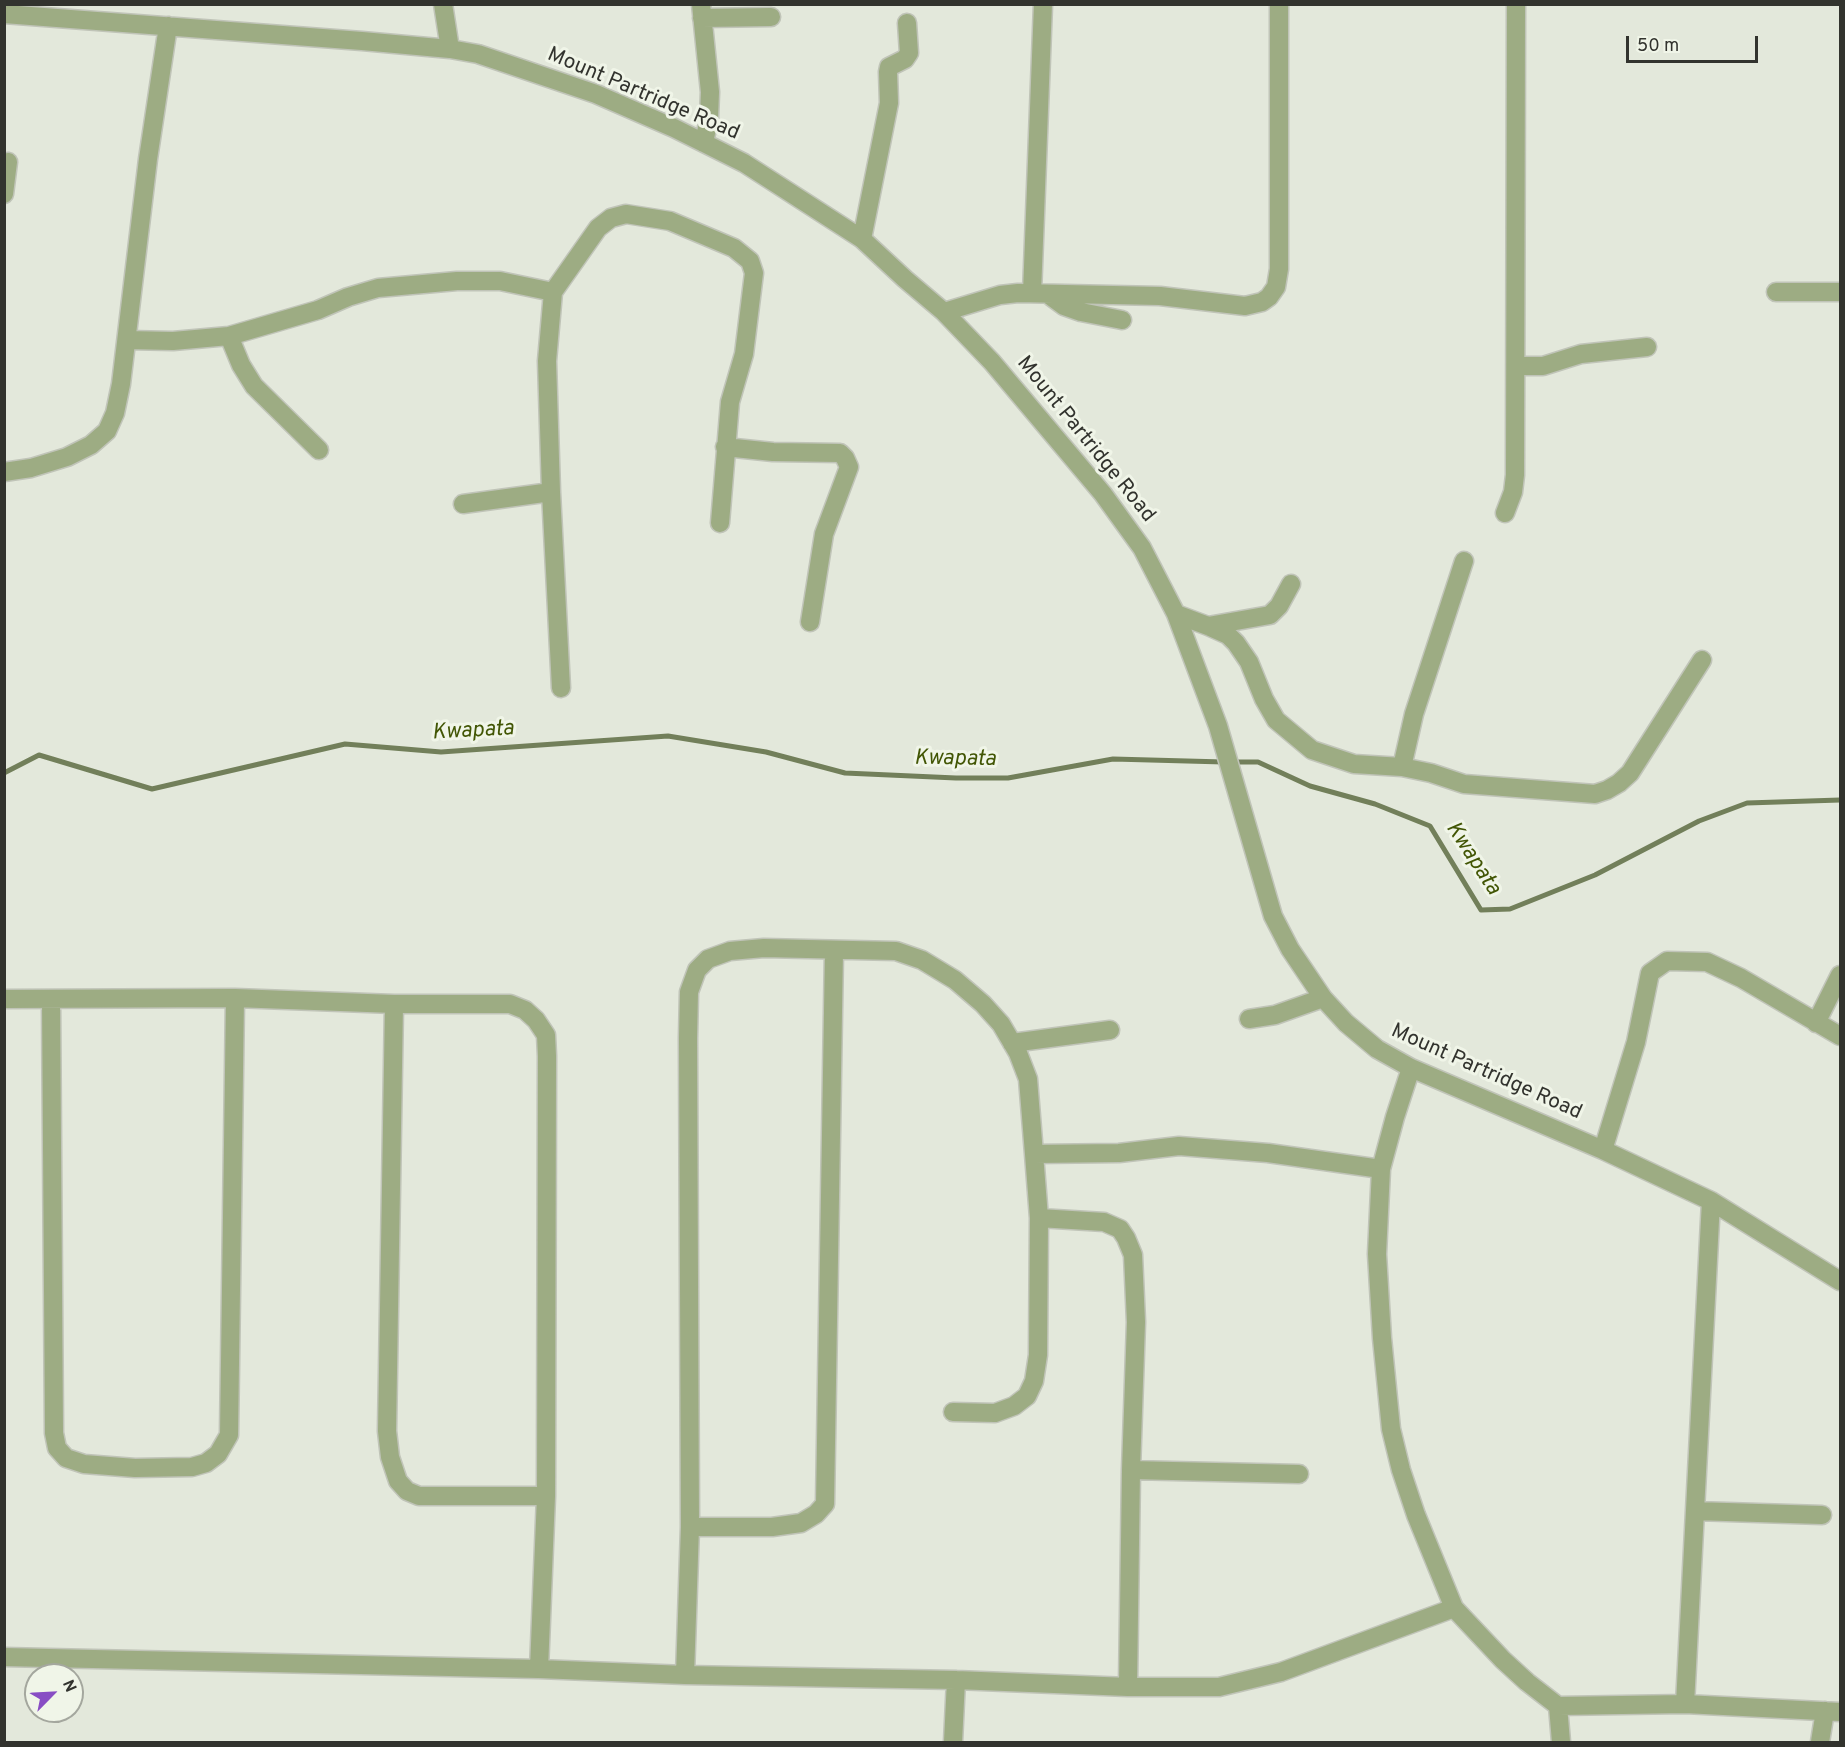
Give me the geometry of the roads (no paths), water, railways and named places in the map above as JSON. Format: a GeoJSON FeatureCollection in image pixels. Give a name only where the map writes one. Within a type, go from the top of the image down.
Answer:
{"type":"FeatureCollection","features":[{"type":"Feature","properties":{"kind":"street"},"geometry":{"type":"LineString","coordinates":[[443,4],[450,50]]}},
{"type":"Feature","properties":{"kind":"street"},"geometry":{"type":"LineString","coordinates":[[1040,294],[1043,4]]}},
{"type":"Feature","properties":{"kind":"street"},"geometry":{"type":"LineString","coordinates":[[944,312],[1000,295],[1160,297],[1245,306],[1262,302],[1269,297],[1276,287],[1279,269],[1279,4]]}},
{"type":"Feature","properties":{"kind":"street"},"geometry":{"type":"LineString","coordinates":[[1505,513],[1513,492],[1515,476],[1516,4]]}},
{"type":"Feature","properties":{"kind":"street","name":"Mount Partridge Road"},"geometry":{"type":"LineString","coordinates":[[11,11],[478,54],[585,90],[704,143],[744,163],[862,238],[944,312],[992,362],[1103,494],[1142,548],[1176,614],[1218,726],[1272,916],[1290,949],[1323,998],[1346,1023],[1377,1049],[1411,1068],[1603,1149],[1711,1201],[1840,1281]]}},
{"type":"Feature","properties":{"kind":"street"},"geometry":{"type":"LineString","coordinates":[[704,143],[709,118],[710,92],[701,11],[771,17]]}},
{"type":"Feature","properties":{"kind":"street"},"geometry":{"type":"LineString","coordinates":[[862,238],[889,103],[889,67],[905,59],[909,52],[907,23]]}},
{"type":"Feature","properties":{"kind":"street"},"geometry":{"type":"LineString","coordinates":[[4,472],[31,468],[67,457],[91,445],[107,431],[115,413],[121,384],[148,159],[168,26]]}},
{"type":"Feature","properties":{"kind":"street"},"geometry":{"type":"LineString","coordinates":[[4,194],[8,162]]}},
{"type":"Feature","properties":{"kind":"street"},"geometry":{"type":"LineString","coordinates":[[561,688],[547,361],[553,292],[597,228],[611,218],[626,214],[670,221],[742,253],[750,261],[754,273],[744,354],[730,402],[720,523]]}},
{"type":"Feature","properties":{"kind":"street"},"geometry":{"type":"LineString","coordinates":[[127,340],[173,341],[229,336],[318,310],[348,297],[378,288],[415,284],[500,281],[553,292]]}},
{"type":"Feature","properties":{"kind":"street"},"geometry":{"type":"LineString","coordinates":[[1776,292],[1840,292]]}},
{"type":"Feature","properties":{"kind":"street"},"geometry":{"type":"LineString","coordinates":[[1040,294],[1072,309],[1122,320]]}},
{"type":"Feature","properties":{"kind":"street"},"geometry":{"type":"LineString","coordinates":[[229,336],[254,386],[318,450]]}},
{"type":"Feature","properties":{"kind":"street"},"geometry":{"type":"LineString","coordinates":[[1516,366],[1543,366],[1581,354],[1647,347]]}},
{"type":"Feature","properties":{"kind":"street"},"geometry":{"type":"LineString","coordinates":[[725,447],[773,452],[840,453],[845,458],[849,467],[824,534],[810,622]]}},
{"type":"Feature","properties":{"kind":"street"},"geometry":{"type":"LineString","coordinates":[[463,504],[551,492]]}},
{"type":"Feature","properties":{"kind":"street"},"geometry":{"type":"LineString","coordinates":[[1402,767],[1414,714],[1464,561]]}},
{"type":"Feature","properties":{"kind":"street"},"geometry":{"type":"LineString","coordinates":[[1208,626],[1270,615],[1279,606],[1291,584]]}},
{"type":"Feature","properties":{"kind":"street"},"geometry":{"type":"LineString","coordinates":[[1176,614],[1228,635],[1243,650],[1264,699],[1276,720],[1311,750],[1354,764],[1402,767],[1431,773],[1464,784],[1595,794],[1607,790],[1630,773],[1702,660]]}},
{"type":"Feature","properties":{"kind":"street"},"geometry":{"type":"LineString","coordinates":[[685,1675],[690,1527],[689,992],[697,970],[708,959],[730,951],[764,948],[896,951],[922,960],[956,980],[1001,1024],[1012,1043],[1028,1079],[1039,1218],[1038,1355],[1034,1381],[1027,1396],[1014,1406],[996,1413],[953,1412]]}},
{"type":"Feature","properties":{"kind":"street"},"geometry":{"type":"LineString","coordinates":[[690,1527],[772,1527],[801,1523],[816,1514],[825,1504],[834,950]]}},
{"type":"Feature","properties":{"kind":"street"},"geometry":{"type":"LineString","coordinates":[[1603,1149],[1636,1042],[1650,973],[1667,961],[1707,962],[1741,978],[1840,1036]]}},
{"type":"Feature","properties":{"kind":"street"},"geometry":{"type":"LineString","coordinates":[[1816,1023],[1840,975]]}},
{"type":"Feature","properties":{"kind":"street"},"geometry":{"type":"LineString","coordinates":[[51,1000],[54,1433],[57,1448],[66,1458],[84,1464],[135,1468],[192,1467],[206,1463],[218,1454],[229,1435],[235,998]]}},
{"type":"Feature","properties":{"kind":"street"},"geometry":{"type":"LineString","coordinates":[[4,999],[235,998],[394,1004],[510,1004],[525,1010],[536,1020],[546,1035],[546,1496],[539,1669]]}},
{"type":"Feature","properties":{"kind":"street"},"geometry":{"type":"LineString","coordinates":[[1249,1019],[1275,1015],[1323,998]]}},
{"type":"Feature","properties":{"kind":"street"},"geometry":{"type":"LineString","coordinates":[[394,1004],[387,1431],[390,1457],[398,1480],[407,1491],[419,1496],[546,1496]]}},
{"type":"Feature","properties":{"kind":"street"},"geometry":{"type":"LineString","coordinates":[[1012,1043],[1110,1030]]}},
{"type":"Feature","properties":{"kind":"street"},"geometry":{"type":"LineString","coordinates":[[1411,1068],[1381,1169],[1377,1254],[1382,1338],[1391,1429],[1401,1470],[1416,1515],[1454,1608],[1503,1660],[1558,1706],[1685,1704],[1833,1712],[1820,1743]]}},
{"type":"Feature","properties":{"kind":"street"},"geometry":{"type":"LineString","coordinates":[[1034,1154],[1119,1153],[1179,1146],[1268,1153],[1381,1169]]}},
{"type":"Feature","properties":{"kind":"street"},"geometry":{"type":"LineString","coordinates":[[1685,1704],[1711,1201]]}},
{"type":"Feature","properties":{"kind":"street"},"geometry":{"type":"LineString","coordinates":[[1039,1218],[1104,1222],[1120,1229],[1133,1255],[1136,1322],[1128,1687]]}},
{"type":"Feature","properties":{"kind":"street"},"geometry":{"type":"LineString","coordinates":[[1131,1470],[1299,1474]]}},
{"type":"Feature","properties":{"kind":"street"},"geometry":{"type":"LineString","coordinates":[[1695,1511],[1822,1515]]}},
{"type":"Feature","properties":{"kind":"street"},"geometry":{"type":"LineString","coordinates":[[4,1657],[956,1680],[1128,1687],[1219,1687],[1281,1672],[1454,1608]]}},
{"type":"Feature","properties":{"kind":"street"},"geometry":{"type":"LineString","coordinates":[[953,1743],[956,1680]]}},
{"type":"Feature","properties":{"kind":"street"},"geometry":{"type":"LineString","coordinates":[[1558,1706],[1561,1743]]}},
{"type":"Feature","properties":{"kind":"waterway","name":"Kwapata"},"geometry":{"type":"LineString","coordinates":[[4,773],[39,755],[152,789],[345,744],[441,752],[668,736],[766,752],[845,773],[1008,778],[1113,759],[1224,762]]}},
{"type":"Feature","properties":{"kind":"waterway","name":"Kwapata"},"geometry":{"type":"LineString","coordinates":[[1233,762],[1258,762],[1310,786],[1375,804],[1430,826],[1481,910],[1510,909],[1595,875],[1699,821],[1747,803],[1840,800]]}}]}
